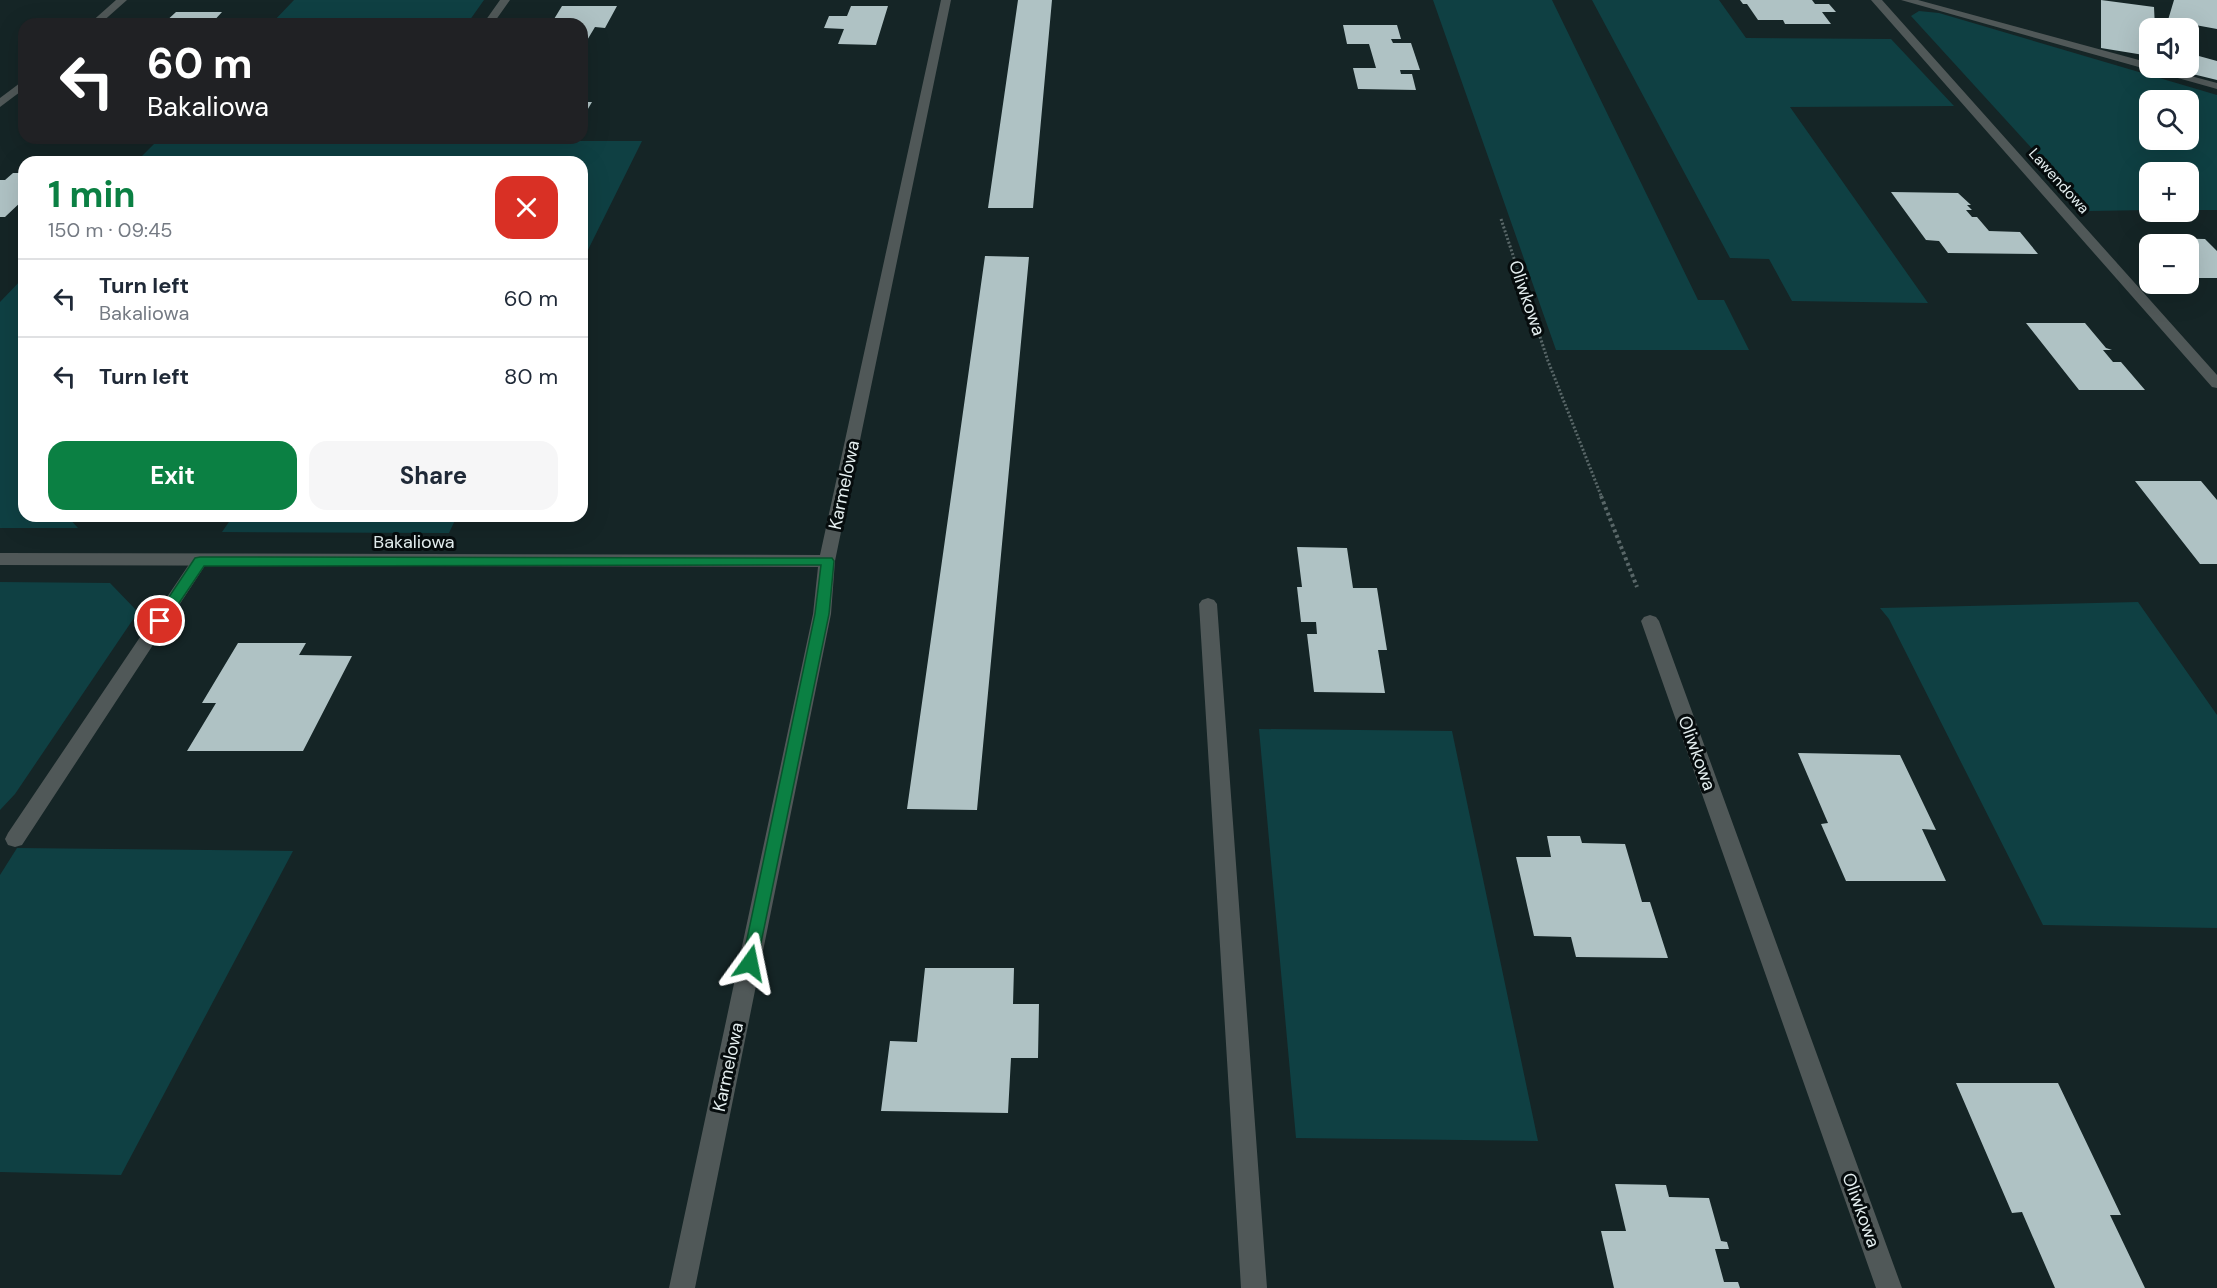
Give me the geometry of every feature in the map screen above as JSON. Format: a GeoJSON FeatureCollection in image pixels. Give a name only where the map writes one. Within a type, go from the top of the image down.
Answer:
{"type":"FeatureCollection","features":[{"type":"Feature","properties":{"kind":"street"},"geometry":{"type":"LineString","coordinates":[[101,18],[122,0]]}},
{"type":"Feature","properties":{"kind":"street"},"geometry":{"type":"LineString","coordinates":[[492,18],[505,0]]}},
{"type":"Feature","properties":{"kind":"street","name":"Karmelowa"},"geometry":{"type":"LineString","coordinates":[[682,1288],[822,614],[827,561],[946,0]]}},
{"type":"Feature","properties":{"kind":"street","name":"Lawendowa"},"geometry":{"type":"LineString","coordinates":[[1876,0],[2217,384]]}},
{"type":"Feature","properties":{"kind":"street"},"geometry":{"type":"LineString","coordinates":[[1906,0],[2139,64]]}},
{"type":"Feature","properties":{"kind":"street"},"geometry":{"type":"LineString","coordinates":[[2189,78],[2217,86]]}},
{"type":"Feature","properties":{"kind":"street"},"geometry":{"type":"LineString","coordinates":[[0,104],[18,88]]}},
{"type":"Feature","properties":{"kind":"street","name":"Bakaliowa"},"geometry":{"type":"LineString","coordinates":[[0,559],[827,561]]}},
{"type":"Feature","properties":{"kind":"street"},"geometry":{"type":"LineString","coordinates":[[15,839],[200,561]]}},
{"type":"Feature","properties":{"kind":"street"},"geometry":{"type":"LineString","coordinates":[[1208,604],[1254,1288]]}},
{"type":"Feature","properties":{"kind":"street","name":"Oliwkowa"},"geometry":{"type":"LineString","coordinates":[[1650,621],[1889,1288]]}},
{"type":"Feature","properties":{"kind":"path","name":"Oliwkowa"},"geometry":{"type":"LineString","coordinates":[[1501,219],[1548,361],[1650,621]]}},
{"type":"Feature","properties":{"kind":"shaded area"},"geometry":{"type":"Polygon","coordinates":[[[294,0],[484,0],[471,18],[277,18],[294,0]]]}},
{"type":"Feature","properties":{"kind":"shaded area"},"geometry":{"type":"Polygon","coordinates":[[[1433,0],[1552,0],[1698,300],[1724,300],[1749,350],[1556,350],[1433,0]]]}},
{"type":"Feature","properties":{"kind":"shaded area"},"geometry":{"type":"Polygon","coordinates":[[[1592,0],[1719,0],[1746,38],[1891,39],[1954,106],[1790,107],[1928,303],[1792,301],[1769,259],[1730,258],[1592,0]]]}},
{"type":"Feature","properties":{"kind":"shaded area"},"geometry":{"type":"Polygon","coordinates":[[[1919,11],[1939,13],[2139,72],[2139,78],[2159,78],[2217,95],[2217,210],[2199,210],[2199,162],[2139,162],[2139,210],[2089,211],[1911,16],[1919,11]]]}},
{"type":"Feature","properties":{"kind":"shaded area"},"geometry":{"type":"Polygon","coordinates":[[[588,141],[642,141],[588,250],[588,156],[142,156],[154,144],[588,144],[588,141]]]}},
{"type":"Feature","properties":{"kind":"shaded area"},"geometry":{"type":"Polygon","coordinates":[[[18,283],[18,522],[72,522],[78,528],[0,528],[0,302],[18,283]]]}},
{"type":"Feature","properties":{"kind":"shaded area"},"geometry":{"type":"Polygon","coordinates":[[[229,522],[454,522],[449,533],[222,532],[229,522]]]}},
{"type":"Feature","properties":{"kind":"shaded area"},"geometry":{"type":"Polygon","coordinates":[[[0,582],[110,583],[138,612],[15,794],[0,810],[0,582]]]}},
{"type":"Feature","properties":{"kind":"shaded area"},"geometry":{"type":"Polygon","coordinates":[[[2138,602],[2217,715],[2217,928],[2043,925],[1889,619],[1880,608],[2138,602]]]}},
{"type":"Feature","properties":{"kind":"shaded area"},"geometry":{"type":"Polygon","coordinates":[[[1259,729],[1452,731],[1538,1141],[1296,1138],[1259,729]]]}},
{"type":"Feature","properties":{"kind":"shaded area"},"geometry":{"type":"Polygon","coordinates":[[[17,848],[293,851],[121,1175],[0,1172],[0,875],[17,848]]]}},
{"type":"Feature","properties":{"kind":"building"},"geometry":{"type":"Polygon","coordinates":[[[1018,0],[1052,0],[1033,208],[988,208],[1018,0]]]}},
{"type":"Feature","properties":{"kind":"building"},"geometry":{"type":"Polygon","coordinates":[[[1740,0],[1812,0],[1815,4],[1829,4],[1836,12],[1822,12],[1831,24],[1785,24],[1783,20],[1758,20],[1747,4],[1743,4],[1740,0]]]}},
{"type":"Feature","properties":{"kind":"building"},"geometry":{"type":"Polygon","coordinates":[[[2101,0],[2154,7],[2155,18],[2139,18],[2139,54],[2101,48],[2101,0]]]}},
{"type":"Feature","properties":{"kind":"building"},"geometry":{"type":"Polygon","coordinates":[[[2174,0],[2217,0],[2217,29],[2199,26],[2199,18],[2169,18],[2174,0]]]}},
{"type":"Feature","properties":{"kind":"building"},"geometry":{"type":"Polygon","coordinates":[[[562,6],[617,6],[605,28],[595,27],[588,39],[588,18],[555,18],[562,6]]]}},
{"type":"Feature","properties":{"kind":"building"},"geometry":{"type":"Polygon","coordinates":[[[851,6],[888,6],[876,45],[838,44],[844,29],[824,28],[829,16],[847,16],[851,6]]]}},
{"type":"Feature","properties":{"kind":"building"},"geometry":{"type":"Polygon","coordinates":[[[176,12],[222,12],[216,18],[170,18],[176,12]]]}},
{"type":"Feature","properties":{"kind":"building"},"geometry":{"type":"Polygon","coordinates":[[[1343,25],[1397,25],[1401,39],[1391,39],[1393,43],[1411,43],[1420,70],[1400,70],[1401,74],[1412,74],[1416,90],[1358,89],[1353,68],[1376,68],[1369,44],[1347,44],[1343,25]]]}},
{"type":"Feature","properties":{"kind":"building"},"geometry":{"type":"Polygon","coordinates":[[[2199,56],[2217,61],[2217,80],[2199,76],[2199,56]]]}},
{"type":"Feature","properties":{"kind":"building"},"geometry":{"type":"Polygon","coordinates":[[[13,173],[18,173],[18,205],[5,217],[0,217],[0,180],[5,180],[13,173]]]}},
{"type":"Feature","properties":{"kind":"building"},"geometry":{"type":"Polygon","coordinates":[[[1891,192],[1958,193],[1971,205],[1967,205],[1972,210],[1966,210],[1972,217],[1977,217],[1989,231],[2020,232],[2038,254],[1948,253],[1939,241],[1926,240],[1891,192]]]}},
{"type":"Feature","properties":{"kind":"building"},"geometry":{"type":"Polygon","coordinates":[[[2199,239],[2205,239],[2217,251],[2217,278],[2199,278],[2199,239]]]}},
{"type":"Feature","properties":{"kind":"building"},"geometry":{"type":"Polygon","coordinates":[[[985,256],[1029,257],[977,810],[907,809],[985,256]]]}},
{"type":"Feature","properties":{"kind":"building"},"geometry":{"type":"Polygon","coordinates":[[[2026,323],[2085,323],[2106,348],[2112,350],[2103,350],[2113,362],[2121,362],[2145,390],[2079,390],[2026,323]]]}},
{"type":"Feature","properties":{"kind":"building"},"geometry":{"type":"Polygon","coordinates":[[[2135,481],[2201,481],[2217,500],[2217,564],[2200,564],[2135,481]]]}},
{"type":"Feature","properties":{"kind":"building"},"geometry":{"type":"Polygon","coordinates":[[[1297,547],[1347,548],[1353,588],[1377,588],[1387,650],[1378,650],[1385,693],[1314,692],[1307,634],[1317,634],[1316,622],[1301,622],[1297,587],[1302,587],[1297,547]]]}},
{"type":"Feature","properties":{"kind":"building"},"geometry":{"type":"Polygon","coordinates":[[[238,643],[306,643],[299,655],[352,656],[303,751],[187,751],[216,703],[202,703],[238,643]]]}},
{"type":"Feature","properties":{"kind":"building"},"geometry":{"type":"Polygon","coordinates":[[[1798,753],[1900,755],[1936,830],[1922,829],[1946,881],[1846,881],[1821,824],[1828,823],[1798,753]]]}},
{"type":"Feature","properties":{"kind":"building"},"geometry":{"type":"Polygon","coordinates":[[[1547,836],[1580,836],[1582,843],[1625,844],[1642,902],[1650,902],[1668,958],[1576,957],[1571,937],[1534,936],[1516,857],[1551,857],[1547,836]]]}},
{"type":"Feature","properties":{"kind":"building"},"geometry":{"type":"Polygon","coordinates":[[[925,968],[1014,968],[1013,1004],[1039,1004],[1038,1058],[1011,1058],[1008,1113],[881,1111],[890,1041],[917,1042],[925,968]]]}},
{"type":"Feature","properties":{"kind":"building"},"geometry":{"type":"Polygon","coordinates":[[[1956,1083],[2058,1083],[2121,1215],[2110,1215],[2145,1288],[2055,1288],[2022,1212],[2012,1213],[1956,1083]]]}},
{"type":"Feature","properties":{"kind":"building"},"geometry":{"type":"Polygon","coordinates":[[[1615,1184],[1666,1185],[1669,1197],[1709,1198],[1721,1241],[1727,1242],[1729,1249],[1715,1249],[1724,1282],[1738,1282],[1740,1288],[1614,1288],[1601,1231],[1626,1231],[1615,1184]]]}},
{"type":"Feature","properties":{"kind":"route"},"geometry":{"type":"LineString","coordinates":[[160,621],[200,561],[827,561],[822,614],[750,963]]}}]}
